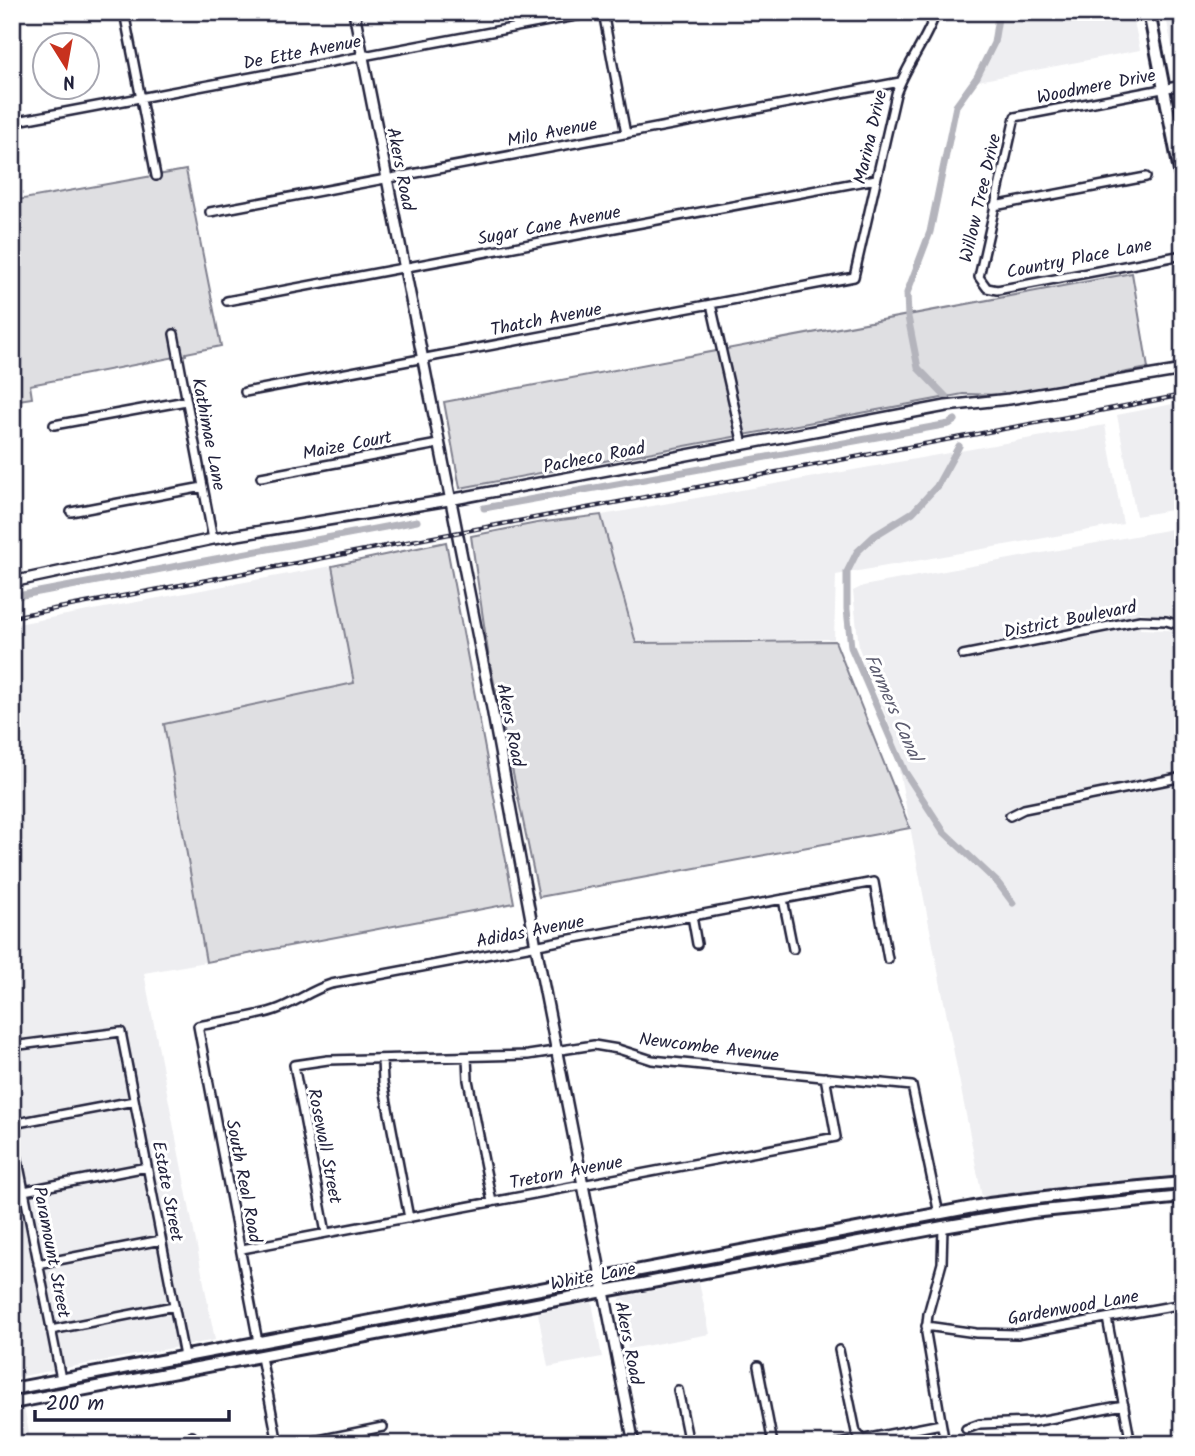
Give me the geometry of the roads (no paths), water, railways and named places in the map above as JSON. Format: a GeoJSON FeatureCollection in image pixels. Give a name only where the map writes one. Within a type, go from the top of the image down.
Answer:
{"type":"FeatureCollection","features":[{"type":"Feature","properties":{"kind":"main road"},"geometry":{"type":"LineString","coordinates":[[1149,12],[1183,187]]}},
{"type":"Feature","properties":{"kind":"main road","name":"White Lane"},"geometry":{"type":"LineString","coordinates":[[12,1390],[939,1214],[1016,1201],[1183,1183]]}},
{"type":"Feature","properties":{"kind":"main road"},"geometry":{"type":"LineString","coordinates":[[1032,1212],[1049,1203],[1090,1199],[1096,1197],[1100,1191]]}},
{"type":"Feature","properties":{"kind":"main road","name":"White Lane"},"geometry":{"type":"LineString","coordinates":[[12,1403],[943,1227],[1032,1212],[1183,1198]]}},
{"type":"Feature","properties":{"kind":"main road"},"geometry":{"type":"LineString","coordinates":[[943,1227],[950,1218],[1002,1209],[1016,1201]]}},
{"type":"Feature","properties":{"kind":"main road"},"geometry":{"type":"LineString","coordinates":[[884,1239],[929,1223],[939,1214]]}},
{"type":"Feature","properties":{"kind":"main road"},"geometry":{"type":"LineString","coordinates":[[261,1357],[270,1347],[320,1331]]}},
{"type":"Feature","properties":{"kind":"main road"},"geometry":{"type":"LineString","coordinates":[[193,1369],[251,1350],[258,1342]]}},
{"type":"Feature","properties":{"kind":"main road"},"geometry":{"type":"LineString","coordinates":[[132,1380],[176,1364],[184,1356]]}},
{"type":"Feature","properties":{"kind":"street"},"geometry":{"type":"LineString","coordinates":[[124,12],[156,176]]}},
{"type":"Feature","properties":{"kind":"street","name":"Akers Road"},"geometry":{"type":"LineString","coordinates":[[354,12],[634,1444]]}},
{"type":"Feature","properties":{"kind":"street","name":"De Ette Avenue"},"geometry":{"type":"LineString","coordinates":[[12,122],[597,12]]}},
{"type":"Feature","properties":{"kind":"street"},"geometry":{"type":"LineString","coordinates":[[603,12],[626,134]]}},
{"type":"Feature","properties":{"kind":"street","name":"Marina Drive"},"geometry":{"type":"LineString","coordinates":[[853,277],[900,82],[928,33],[936,12]]}},
{"type":"Feature","properties":{"kind":"street","name":"Milo Avenue"},"geometry":{"type":"LineString","coordinates":[[210,212],[900,82]]}},
{"type":"Feature","properties":{"kind":"street","name":"Woodmere Drive"},"geometry":{"type":"LineString","coordinates":[[1015,117],[1183,85]]}},
{"type":"Feature","properties":{"kind":"street","name":"Willow Tree Drive"},"geometry":{"type":"LineString","coordinates":[[983,285],[979,272],[1015,117]]}},
{"type":"Feature","properties":{"kind":"street"},"geometry":{"type":"LineString","coordinates":[[994,205],[1146,177]]}},
{"type":"Feature","properties":{"kind":"street","name":"Sugar Cane Avenue"},"geometry":{"type":"LineString","coordinates":[[227,301],[876,179]]}},
{"type":"Feature","properties":{"kind":"street","name":"Country Place Lane"},"geometry":{"type":"LineString","coordinates":[[983,285],[997,290],[1183,255]]}},
{"type":"Feature","properties":{"kind":"street","name":"Thatch Avenue"},"geometry":{"type":"LineString","coordinates":[[245,392],[853,277]]}},
{"type":"Feature","properties":{"kind":"street"},"geometry":{"type":"LineString","coordinates":[[711,304],[743,445]]}},
{"type":"Feature","properties":{"kind":"street","name":"Kathimae Lane"},"geometry":{"type":"LineString","coordinates":[[174,334],[213,539]]}},
{"type":"Feature","properties":{"kind":"street","name":"Pacheco Road"},"geometry":{"type":"LineString","coordinates":[[15,582],[213,539],[449,500],[946,406],[1009,399],[1183,370]]}},
{"type":"Feature","properties":{"kind":"street"},"geometry":{"type":"LineString","coordinates":[[54,425],[186,401]]}},
{"type":"Feature","properties":{"kind":"street","name":"Maize Court"},"geometry":{"type":"LineString","coordinates":[[261,477],[438,444]]}},
{"type":"Feature","properties":{"kind":"street"},"geometry":{"type":"LineString","coordinates":[[71,512],[203,487]]}},
{"type":"Feature","properties":{"kind":"street"},"geometry":{"type":"LineString","coordinates":[[12,556],[15,582]]}},
{"type":"Feature","properties":{"kind":"street","name":"District Boulevard"},"geometry":{"type":"LineString","coordinates":[[963,655],[1140,620],[1166,621],[1183,626]]}},
{"type":"Feature","properties":{"kind":"street"},"geometry":{"type":"LineString","coordinates":[[1010,816],[1024,809],[1183,777]]}},
{"type":"Feature","properties":{"kind":"street","name":"Adidas Avenue"},"geometry":{"type":"LineString","coordinates":[[198,1026],[269,1012],[290,1004],[308,992],[331,984],[874,882],[888,959]]}},
{"type":"Feature","properties":{"kind":"street"},"geometry":{"type":"LineString","coordinates":[[783,899],[793,949]]}},
{"type":"Feature","properties":{"kind":"street"},"geometry":{"type":"LineString","coordinates":[[692,916],[697,944]]}},
{"type":"Feature","properties":{"kind":"street","name":"South Real Road"},"geometry":{"type":"LineString","coordinates":[[198,1026],[258,1342]]}},
{"type":"Feature","properties":{"kind":"street","name":"Estate Street"},"geometry":{"type":"LineString","coordinates":[[12,1046],[121,1032],[184,1356]]}},
{"type":"Feature","properties":{"kind":"street","name":"Newcombe Avenue"},"geometry":{"type":"LineString","coordinates":[[293,1065],[328,1060],[528,1055],[582,1045],[606,1046],[652,1060],[912,1086],[939,1214]]}},
{"type":"Feature","properties":{"kind":"street"},"geometry":{"type":"LineString","coordinates":[[467,1057],[468,1080],[492,1202]]}},
{"type":"Feature","properties":{"kind":"street"},"geometry":{"type":"LineString","coordinates":[[382,1059],[383,1082],[409,1218]]}},
{"type":"Feature","properties":{"kind":"street","name":"Rosewall Street"},"geometry":{"type":"LineString","coordinates":[[293,1065],[326,1233]]}},
{"type":"Feature","properties":{"kind":"street","name":"Tretorn Avenue"},"geometry":{"type":"LineString","coordinates":[[242,1249],[836,1137],[825,1077]]}},
{"type":"Feature","properties":{"kind":"street"},"geometry":{"type":"LineString","coordinates":[[12,1124],[134,1101]]}},
{"type":"Feature","properties":{"kind":"street","name":"Paramount Street"},"geometry":{"type":"LineString","coordinates":[[12,1130],[61,1379]]}},
{"type":"Feature","properties":{"kind":"street"},"geometry":{"type":"LineString","coordinates":[[24,1191],[147,1167]]}},
{"type":"Feature","properties":{"kind":"street"},"geometry":{"type":"LineString","coordinates":[[943,1227],[942,1263],[926,1326],[926,1346],[945,1444]]}},
{"type":"Feature","properties":{"kind":"street"},"geometry":{"type":"LineString","coordinates":[[38,1264],[161,1240]]}},
{"type":"Feature","properties":{"kind":"street","name":"Gardenwood Lane"},"geometry":{"type":"LineString","coordinates":[[926,1326],[1001,1335],[1030,1333],[1183,1304]]}},
{"type":"Feature","properties":{"kind":"street"},"geometry":{"type":"LineString","coordinates":[[51,1330],[174,1306]]}},
{"type":"Feature","properties":{"kind":"street"},"geometry":{"type":"LineString","coordinates":[[1107,1318],[1131,1444]]}},
{"type":"Feature","properties":{"kind":"street"},"geometry":{"type":"LineString","coordinates":[[839,1350],[856,1432],[863,1440]]}},
{"type":"Feature","properties":{"kind":"street"},"geometry":{"type":"LineString","coordinates":[[261,1357],[278,1444]]}},
{"type":"Feature","properties":{"kind":"street"},"geometry":{"type":"LineString","coordinates":[[758,1366],[773,1444]]}},
{"type":"Feature","properties":{"kind":"street"},"geometry":{"type":"LineString","coordinates":[[678,1390],[689,1444]]}},
{"type":"Feature","properties":{"kind":"street"},"geometry":{"type":"LineString","coordinates":[[967,1429],[980,1424],[1032,1422],[1124,1405]]}},
{"type":"Feature","properties":{"kind":"street"},"geometry":{"type":"LineString","coordinates":[[839,1444],[941,1423]]}},
{"type":"Feature","properties":{"kind":"street"},"geometry":{"type":"LineString","coordinates":[[299,1444],[383,1427]]}},
{"type":"Feature","properties":{"kind":"waterway","name":"Farmers Canal"},"geometry":{"type":"LineString","coordinates":[[946,397],[918,368],[908,317],[907,293],[930,232],[956,106],[977,77],[994,43],[999,12]]}},
{"type":"Feature","properties":{"kind":"waterway"},"geometry":{"type":"LineString","coordinates":[[484,508],[949,424],[955,420]]}},
{"type":"Feature","properties":{"kind":"waterway","name":"Farmers Canal"},"geometry":{"type":"LineString","coordinates":[[959,446],[937,486],[913,512],[874,536],[857,552],[847,572],[851,647],[905,772],[944,832],[998,883],[1013,903]]}},
{"type":"Feature","properties":{"kind":"waterway"},"geometry":{"type":"LineString","coordinates":[[12,597],[417,521]]}},
{"type":"Feature","properties":{"kind":"railway"},"geometry":{"type":"LineString","coordinates":[[12,617],[1183,395]]}}]}
